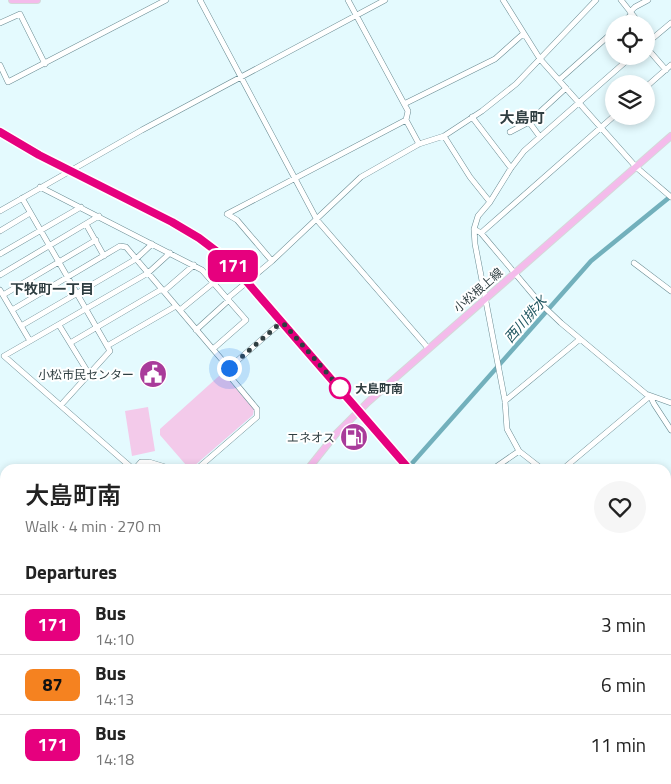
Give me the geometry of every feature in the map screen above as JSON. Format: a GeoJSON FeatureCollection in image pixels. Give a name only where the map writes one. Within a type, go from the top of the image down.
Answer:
{"type":"FeatureCollection","features":[{"type":"Feature","properties":{"kind":"main road"},"geometry":{"type":"LineString","coordinates":[[12,0],[37,0]]}},
{"type":"Feature","properties":{"kind":"main road"},"geometry":{"type":"LineString","coordinates":[[0,132],[39,155],[199,238],[228,260],[405,464]]}},
{"type":"Feature","properties":{"kind":"main road","name":"小松根上線"},"geometry":{"type":"LineString","coordinates":[[312,464],[335,435],[359,410],[671,136]]}},
{"type":"Feature","properties":{"kind":"street"},"geometry":{"type":"LineString","coordinates":[[0,64],[8,82],[166,0]]}},
{"type":"Feature","properties":{"kind":"street"},"geometry":{"type":"LineString","coordinates":[[200,0],[317,220],[428,348]]}},
{"type":"Feature","properties":{"kind":"street"},"geometry":{"type":"LineString","coordinates":[[348,0],[408,111],[406,120],[419,144]]}},
{"type":"Feature","properties":{"kind":"street"},"geometry":{"type":"LineString","coordinates":[[0,210],[69,170],[385,0]]}},
{"type":"Feature","properties":{"kind":"street"},"geometry":{"type":"LineString","coordinates":[[196,330],[229,300],[229,297],[272,261],[361,177],[419,144],[444,136],[472,118],[516,84],[596,0]]}},
{"type":"Feature","properties":{"kind":"street"},"geometry":{"type":"LineString","coordinates":[[622,0],[631,13],[635,6],[648,0]]}},
{"type":"Feature","properties":{"kind":"street"},"geometry":{"type":"LineString","coordinates":[[505,1],[523,34],[540,59],[636,167],[668,194],[671,187]]}},
{"type":"Feature","properties":{"kind":"street"},"geometry":{"type":"LineString","coordinates":[[0,23],[20,14],[45,64]]}},
{"type":"Feature","properties":{"kind":"street"},"geometry":{"type":"LineString","coordinates":[[655,36],[671,23]]}},
{"type":"Feature","properties":{"kind":"street"},"geometry":{"type":"LineString","coordinates":[[404,104],[495,59],[523,34]]}},
{"type":"Feature","properties":{"kind":"street"},"geometry":{"type":"LineString","coordinates":[[559,80],[605,39]]}},
{"type":"Feature","properties":{"kind":"street"},"geometry":{"type":"LineString","coordinates":[[655,56],[666,70]]}},
{"type":"Feature","properties":{"kind":"street"},"geometry":{"type":"LineString","coordinates":[[536,464],[519,451],[507,430],[505,401],[484,300],[474,229],[478,216],[490,202],[524,151],[622,65]]}},
{"type":"Feature","properties":{"kind":"street"},"geometry":{"type":"LineString","coordinates":[[655,79],[671,65]]}},
{"type":"Feature","properties":{"kind":"street"},"geometry":{"type":"LineString","coordinates":[[510,132],[528,122],[566,88]]}},
{"type":"Feature","properties":{"kind":"street"},"geometry":{"type":"LineString","coordinates":[[472,118],[511,168]]}},
{"type":"Feature","properties":{"kind":"street"},"geometry":{"type":"LineString","coordinates":[[272,261],[237,220],[228,214],[406,120]]}},
{"type":"Feature","properties":{"kind":"street"},"geometry":{"type":"LineString","coordinates":[[528,122],[540,137]]}},
{"type":"Feature","properties":{"kind":"street"},"geometry":{"type":"LineString","coordinates":[[481,233],[605,124]]}},
{"type":"Feature","properties":{"kind":"street"},"geometry":{"type":"LineString","coordinates":[[444,136],[470,177],[490,202]]}},
{"type":"Feature","properties":{"kind":"street"},"geometry":{"type":"LineString","coordinates":[[40,187],[100,216],[202,270],[246,320],[213,349]]}},
{"type":"Feature","properties":{"kind":"street"},"geometry":{"type":"LineString","coordinates":[[22,198],[110,351],[61,405]]}},
{"type":"Feature","properties":{"kind":"street"},"geometry":{"type":"LineString","coordinates":[[0,254],[81,207]]}},
{"type":"Feature","properties":{"kind":"street"},"geometry":{"type":"LineString","coordinates":[[0,231],[30,213]]}},
{"type":"Feature","properties":{"kind":"street"},"geometry":{"type":"LineString","coordinates":[[0,275],[100,216]]}},
{"type":"Feature","properties":{"kind":"street"},"geometry":{"type":"LineString","coordinates":[[86,224],[104,256]]}},
{"type":"Feature","properties":{"kind":"street"},"geometry":{"type":"LineString","coordinates":[[474,229],[481,233],[540,303],[561,323],[650,396],[671,402]]}},
{"type":"Feature","properties":{"kind":"street"},"geometry":{"type":"LineString","coordinates":[[30,341],[1,292],[96,240]]}},
{"type":"Feature","properties":{"kind":"street"},"geometry":{"type":"LineString","coordinates":[[21,326],[136,258],[152,244]]}},
{"type":"Feature","properties":{"kind":"street"},"geometry":{"type":"LineString","coordinates":[[12,310],[120,246],[126,247],[229,368]]}},
{"type":"Feature","properties":{"kind":"street"},"geometry":{"type":"LineString","coordinates":[[128,464],[61,405],[2,358],[148,273],[170,253]]}},
{"type":"Feature","properties":{"kind":"street"},"geometry":{"type":"LineString","coordinates":[[634,263],[671,290]]}},
{"type":"Feature","properties":{"kind":"street"},"geometry":{"type":"LineString","coordinates":[[70,343],[163,290],[194,265]]}},
{"type":"Feature","properties":{"kind":"street"},"geometry":{"type":"LineString","coordinates":[[107,346],[178,308],[213,282]]}},
{"type":"Feature","properties":{"kind":"street"},"geometry":{"type":"LineString","coordinates":[[203,464],[257,417],[257,409],[227,373],[229,368],[277,326],[284,324]]}},
{"type":"Feature","properties":{"kind":"street"},"geometry":{"type":"LineString","coordinates":[[59,325],[89,374]]}},
{"type":"Feature","properties":{"kind":"street"},"geometry":{"type":"LineString","coordinates":[[505,401],[580,339]]}},
{"type":"Feature","properties":{"kind":"street"},"geometry":{"type":"LineString","coordinates":[[650,396],[671,430]]}},
{"type":"Feature","properties":{"kind":"street"},"geometry":{"type":"LineString","coordinates":[[569,464],[650,396]]}},
{"type":"Feature","properties":{"kind":"street"},"geometry":{"type":"LineString","coordinates":[[500,464],[519,451]]}},
{"type":"Feature","properties":{"kind":"street"},"geometry":{"type":"LineString","coordinates":[[139,464],[141,462],[149,462],[156,464]]}},
{"type":"Feature","properties":{"kind":"shaded area"},"geometry":{"type":"Polygon","coordinates":[[[219,376],[226,377],[254,409],[253,415],[196,464],[185,464],[160,435],[160,429],[219,376]]]}},
{"type":"Feature","properties":{"kind":"shaded area"},"geometry":{"type":"Polygon","coordinates":[[[148,407],[155,451],[132,456],[125,411],[148,407]]]}},
{"type":"Feature","properties":{"kind":"waterway","name":"西川排水"},"geometry":{"type":"LineString","coordinates":[[411,464],[591,261],[671,196]]}},
{"type":"Feature","properties":{"kind":"bus line","name":"171"},"geometry":{"type":"LineString","coordinates":[[0,132],[39,155],[172,222],[199,238],[228,260],[405,464]]}},
{"type":"Feature","properties":{"kind":"place","name":"小松市民センター"},"geometry":{"type":"Point","coordinates":[153,374]}},
{"type":"Feature","properties":{"kind":"place","name":"大島町南"},"geometry":{"type":"Point","coordinates":[340,388]}},
{"type":"Feature","properties":{"kind":"place","name":"エネオス"},"geometry":{"type":"Point","coordinates":[354,437]}},
{"type":"Feature","properties":{"kind":"district","name":"大島町"},"geometry":{"type":"Point","coordinates":[522,117]}},
{"type":"Feature","properties":{"kind":"district","name":"下牧町一丁目"},"geometry":{"type":"Point","coordinates":[52,288]}},
{"type":"Feature","properties":{"kind":"route"},"geometry":{"type":"LineString","coordinates":[[229,368],[277,326],[284,324],[340,388]]}}]}
